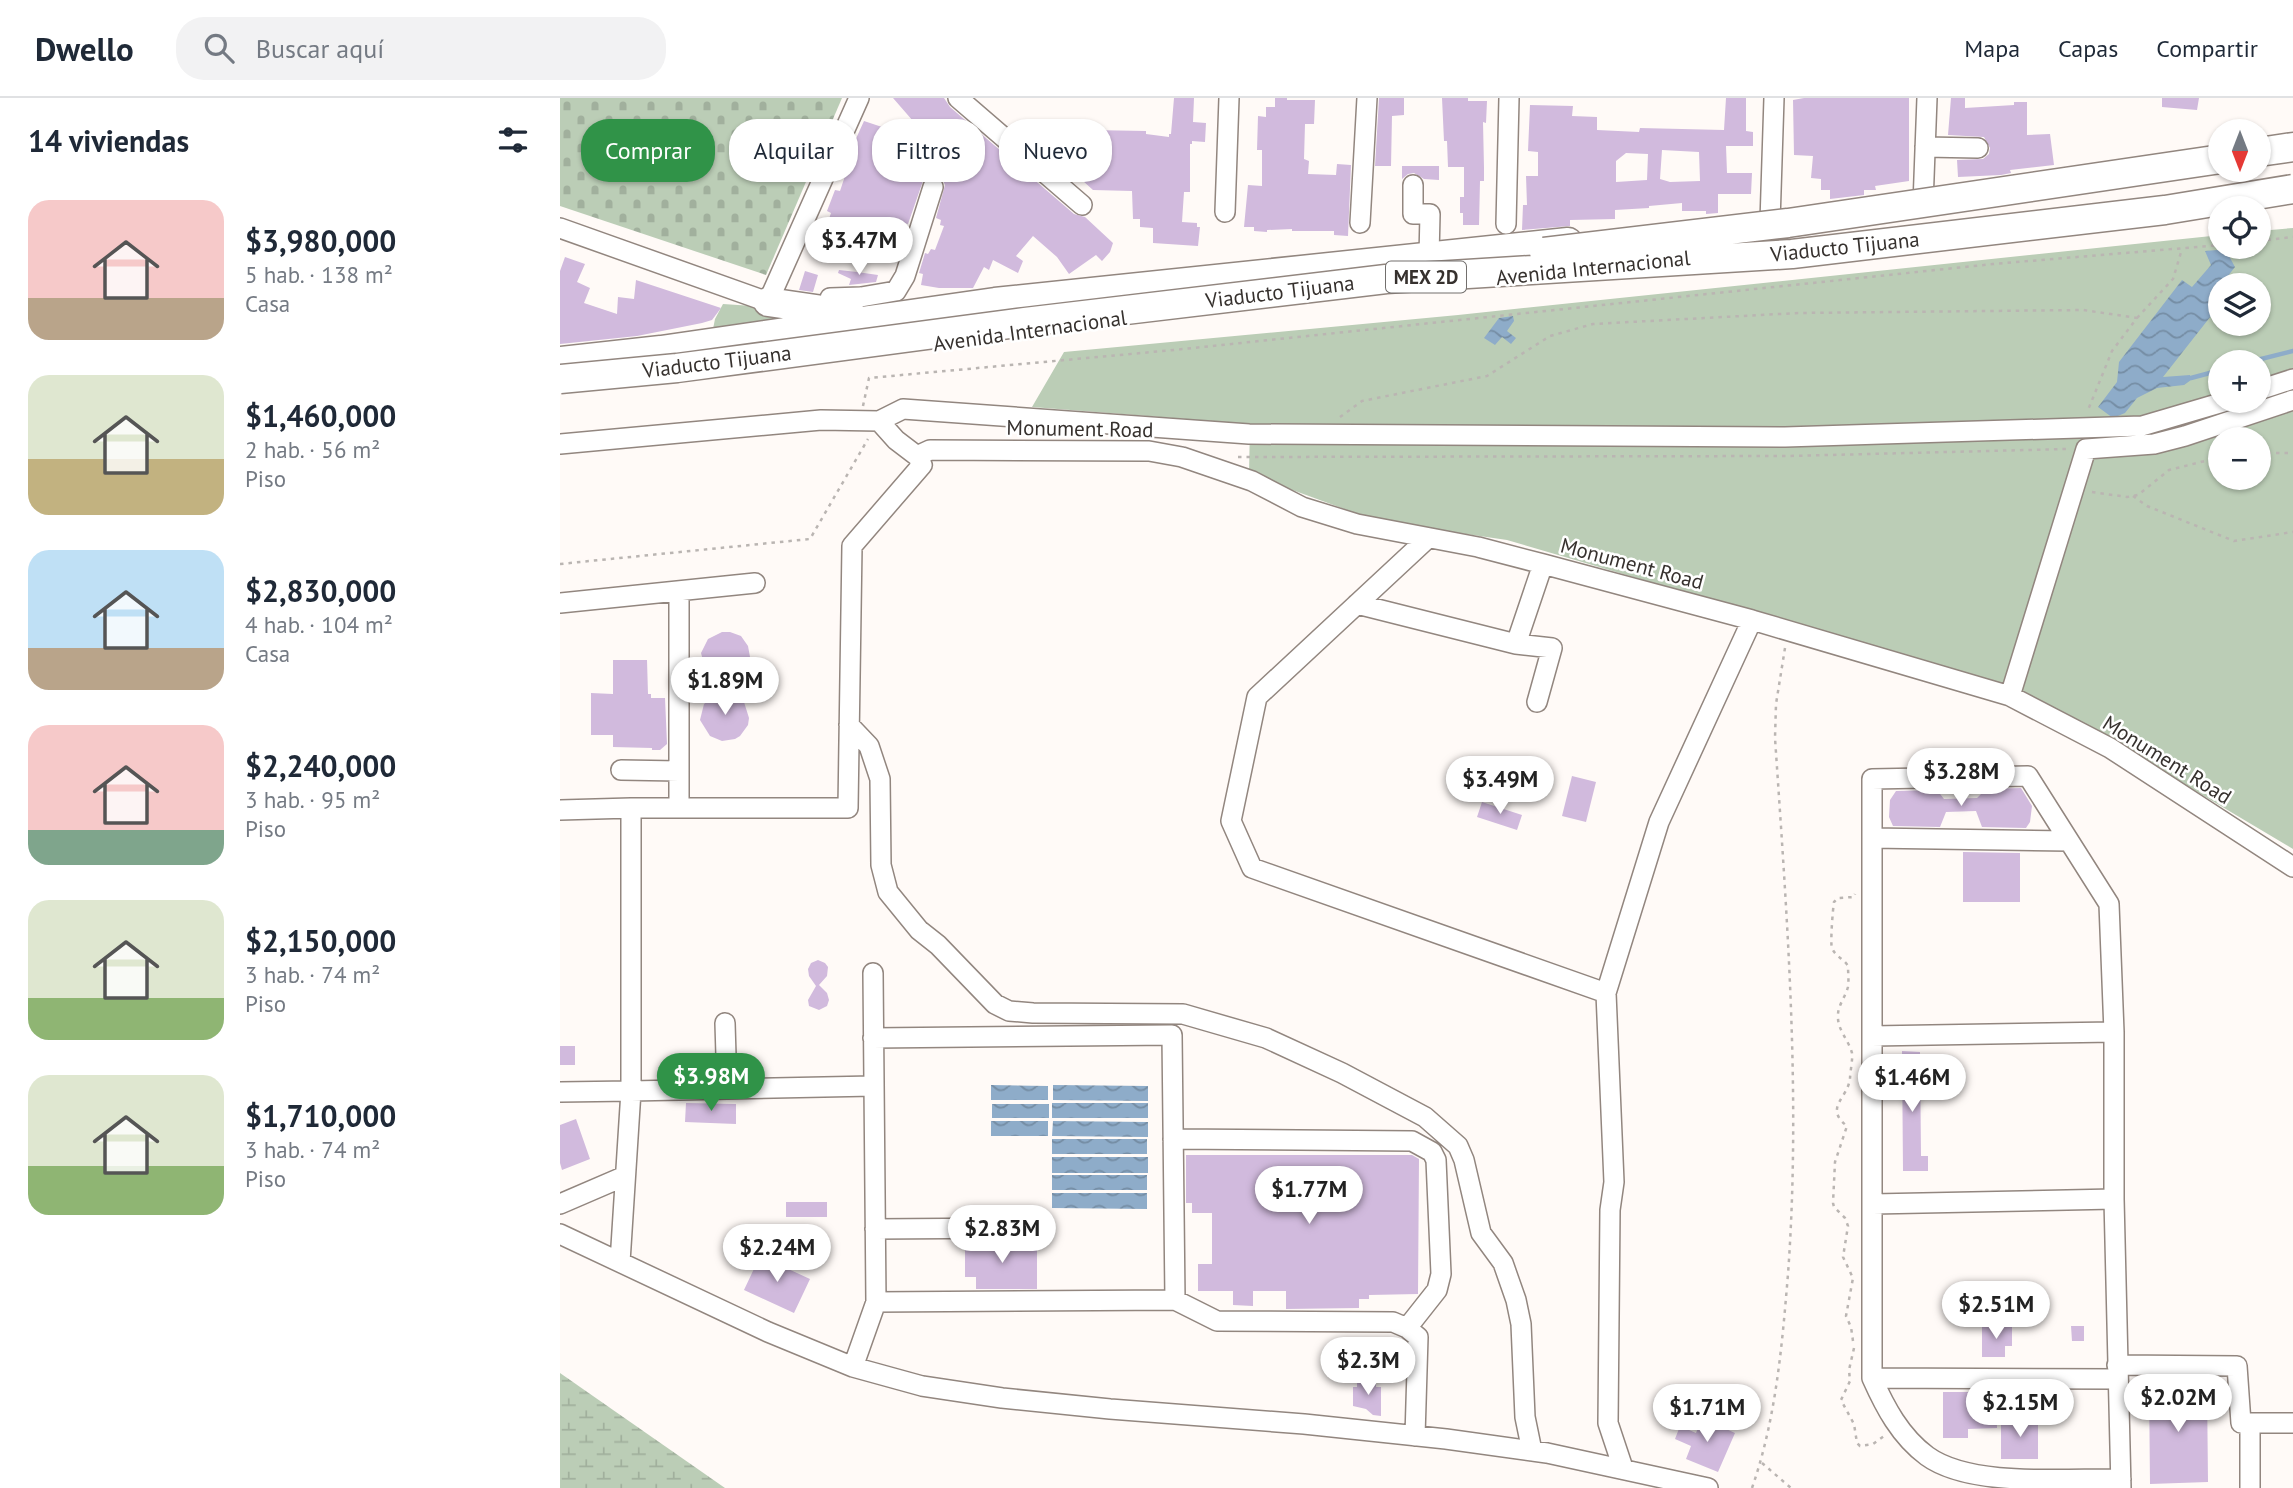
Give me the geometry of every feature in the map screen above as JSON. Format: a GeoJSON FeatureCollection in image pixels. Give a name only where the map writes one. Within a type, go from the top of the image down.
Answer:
{"type":"FeatureCollection","features":[{"type":"Feature","properties":{"kind":"highway"},"geometry":{"type":"LineString","coordinates":[[2272,150],[2293,146]]}},
{"type":"Feature","properties":{"kind":"highway"},"geometry":{"type":"LineString","coordinates":[[2272,157],[2293,154]]}},
{"type":"Feature","properties":{"kind":"highway","name":"Avenida Internacional"},"geometry":{"type":"LineString","coordinates":[[560,361],[661,350],[995,302],[1923,204],[2208,163]]}},
{"type":"Feature","properties":{"kind":"highway","name":"Viaducto Tijuana"},"geometry":{"type":"LineString","coordinates":[[560,369],[674,358],[1028,312],[1788,223],[2208,163]]}},
{"type":"Feature","properties":{"kind":"highway","name":"Avenida Internacional"},"geometry":{"type":"LineString","coordinates":[[560,388],[770,368],[1214,305],[1844,243],[2290,188]]}},
{"type":"Feature","properties":{"kind":"highway","name":"Viaducto Tijuana"},"geometry":{"type":"LineString","coordinates":[[560,379],[677,368],[1025,322],[1386,279],[1792,254],[2165,210],[2290,188]]}},
{"type":"Feature","properties":{"kind":"highway"},"geometry":{"type":"LineString","coordinates":[[771,296],[823,310],[995,302]]}},
{"type":"Feature","properties":{"kind":"street"},"geometry":{"type":"LineString","coordinates":[[771,296],[859,98]]}},
{"type":"Feature","properties":{"kind":"street"},"geometry":{"type":"LineString","coordinates":[[958,98],[1082,205]]}},
{"type":"Feature","properties":{"kind":"street"},"geometry":{"type":"LineString","coordinates":[[1225,212],[1229,98]]}},
{"type":"Feature","properties":{"kind":"street"},"geometry":{"type":"LineString","coordinates":[[1360,223],[1367,98]]}},
{"type":"Feature","properties":{"kind":"street"},"geometry":{"type":"LineString","coordinates":[[1506,224],[1509,98]]}},
{"type":"Feature","properties":{"kind":"street"},"geometry":{"type":"LineString","coordinates":[[1770,222],[1774,98]]}},
{"type":"Feature","properties":{"kind":"street"},"geometry":{"type":"LineString","coordinates":[[1923,204],[1927,98]]}},
{"type":"Feature","properties":{"kind":"street"},"geometry":{"type":"LineString","coordinates":[[1925,147],[1978,148]]}},
{"type":"Feature","properties":{"kind":"street"},"geometry":{"type":"LineString","coordinates":[[1413,185],[1413,214],[1430,214],[1429,257]]}},
{"type":"Feature","properties":{"kind":"street"},"geometry":{"type":"LineString","coordinates":[[560,228],[771,296],[861,297],[896,291],[905,276],[933,187]]}},
{"type":"Feature","properties":{"kind":"street"},"geometry":{"type":"LineString","coordinates":[[2271,386],[2293,379]]}},
{"type":"Feature","properties":{"kind":"street"},"geometry":{"type":"LineString","coordinates":[[2086,449],[2154,444],[2293,400]]}},
{"type":"Feature","properties":{"kind":"street"},"geometry":{"type":"LineString","coordinates":[[560,444],[821,420],[869,421],[903,409],[1100,422],[1187,431],[1315,436],[1785,438],[2141,426],[2208,407]]}},
{"type":"Feature","properties":{"kind":"street"},"geometry":{"type":"LineString","coordinates":[[560,810],[848,807],[852,546],[922,465],[917,456],[869,421]]}},
{"type":"Feature","properties":{"kind":"street"},"geometry":{"type":"LineString","coordinates":[[2010,696],[2075,489],[2086,449],[2086,427]]}},
{"type":"Feature","properties":{"kind":"street","name":"Monument Road"},"geometry":{"type":"LineString","coordinates":[[917,456],[930,450],[1149,451],[1182,457],[1252,481],[1302,507],[1346,521],[1478,547],[1543,564],[1752,620],[2010,696],[2110,748],[2293,867]]}},
{"type":"Feature","properties":{"kind":"street"},"geometry":{"type":"LineString","coordinates":[[1428,537],[1257,697],[1231,821],[1252,868],[1606,993]]}},
{"type":"Feature","properties":{"kind":"street"},"geometry":{"type":"LineString","coordinates":[[1516,644],[1543,564]]}},
{"type":"Feature","properties":{"kind":"street"},"geometry":{"type":"LineString","coordinates":[[560,603],[755,583]]}},
{"type":"Feature","properties":{"kind":"street"},"geometry":{"type":"LineString","coordinates":[[679,591],[679,808]]}},
{"type":"Feature","properties":{"kind":"street"},"geometry":{"type":"LineString","coordinates":[[1357,604],[1516,644],[1552,648],[1536,702]]}},
{"type":"Feature","properties":{"kind":"street"},"geometry":{"type":"LineString","coordinates":[[1623,1468],[1608,1423],[1611,1210],[1614,1182],[1606,993],[1659,822],[1752,620]]}},
{"type":"Feature","properties":{"kind":"street"},"geometry":{"type":"LineString","coordinates":[[849,725],[869,746],[880,779],[881,865],[888,892],[919,930],[938,945],[995,1004],[1009,1011],[1033,1013],[1183,1014],[1266,1038],[1342,1073],[1425,1118],[1458,1146],[1464,1160],[1481,1233],[1503,1262],[1516,1300],[1521,1324],[1525,1417],[1532,1451]]}},
{"type":"Feature","properties":{"kind":"street"},"geometry":{"type":"LineString","coordinates":[[621,770],[679,771]]}},
{"type":"Feature","properties":{"kind":"street"},"geometry":{"type":"LineString","coordinates":[[2028,776],[2109,904],[2115,1032],[2114,1199],[2121,1483],[1989,1478],[1947,1467],[1927,1456],[1898,1426],[1883,1403],[1872,1378],[1872,838],[1872,779],[2028,776]]}},
{"type":"Feature","properties":{"kind":"street"},"geometry":{"type":"LineString","coordinates":[[620,1262],[631,1091],[631,808]]}},
{"type":"Feature","properties":{"kind":"street"},"geometry":{"type":"LineString","coordinates":[[1872,838],[2069,841]]}},
{"type":"Feature","properties":{"kind":"street"},"geometry":{"type":"LineString","coordinates":[[853,1367],[876,1302],[873,973]]}},
{"type":"Feature","properties":{"kind":"street"},"geometry":{"type":"LineString","coordinates":[[725,1023],[727,1089]]}},
{"type":"Feature","properties":{"kind":"street"},"geometry":{"type":"LineString","coordinates":[[1872,1036],[2115,1032]]}},
{"type":"Feature","properties":{"kind":"street"},"geometry":{"type":"LineString","coordinates":[[873,1038],[1172,1035],[1175,1300]]}},
{"type":"Feature","properties":{"kind":"street"},"geometry":{"type":"LineString","coordinates":[[560,1092],[873,1086]]}},
{"type":"Feature","properties":{"kind":"street"},"geometry":{"type":"LineString","coordinates":[[1173,1139],[1412,1141],[1432,1152],[1436,1160],[1441,1274],[1437,1290],[1407,1328]]}},
{"type":"Feature","properties":{"kind":"street"},"geometry":{"type":"LineString","coordinates":[[560,1204],[625,1176]]}},
{"type":"Feature","properties":{"kind":"street"},"geometry":{"type":"LineString","coordinates":[[1873,1204],[2114,1199]]}},
{"type":"Feature","properties":{"kind":"street"},"geometry":{"type":"LineString","coordinates":[[875,1229],[1034,1228]]}},
{"type":"Feature","properties":{"kind":"street"},"geometry":{"type":"LineString","coordinates":[[560,1234],[756,1327],[853,1367],[922,1386],[1002,1398],[1304,1424],[1495,1446],[1623,1468],[1709,1488]]}},
{"type":"Feature","properties":{"kind":"street"},"geometry":{"type":"LineString","coordinates":[[876,1302],[1175,1300],[1217,1321],[1393,1322],[1418,1337],[1415,1436]]}},
{"type":"Feature","properties":{"kind":"street"},"geometry":{"type":"LineString","coordinates":[[1872,1378],[2237,1366],[2241,1423],[2293,1423]]}},
{"type":"Feature","properties":{"kind":"street"},"geometry":{"type":"LineString","coordinates":[[2250,1423],[2250,1488]]}},
{"type":"Feature","properties":{"kind":"path"},"geometry":{"type":"LineString","coordinates":[[2271,240],[2293,237]]}},
{"type":"Feature","properties":{"kind":"path"},"geometry":{"type":"LineString","coordinates":[[560,564],[810,538],[869,421],[869,378],[1174,350],[1980,265],[2208,246]]}},
{"type":"Feature","properties":{"kind":"path"},"geometry":{"type":"LineString","coordinates":[[2086,427],[2089,407],[2112,351],[2137,318],[2173,279],[2183,248]]}},
{"type":"Feature","properties":{"kind":"path"},"geometry":{"type":"LineString","coordinates":[[1315,436],[1362,401],[1487,376],[1550,336],[1593,324],[1798,313],[2082,310],[2137,318]]}},
{"type":"Feature","properties":{"kind":"path"},"geometry":{"type":"LineString","coordinates":[[1236,457],[1775,456],[2086,449]]}},
{"type":"Feature","properties":{"kind":"path"},"geometry":{"type":"LineString","coordinates":[[2271,453],[2293,453]]}},
{"type":"Feature","properties":{"kind":"path"},"geometry":{"type":"LineString","coordinates":[[2075,489],[2127,497],[2138,495],[2169,470],[2208,460]]}},
{"type":"Feature","properties":{"kind":"path"},"geometry":{"type":"LineString","coordinates":[[2133,496],[2147,506],[2234,541],[2293,531]]}},
{"type":"Feature","properties":{"kind":"path"},"geometry":{"type":"LineString","coordinates":[[1752,1488],[1775,1403],[1793,1200],[1794,1100],[1789,956],[1775,738],[1780,667],[1789,631]]}},
{"type":"Feature","properties":{"kind":"path"},"geometry":{"type":"LineString","coordinates":[[1761,1461],[1791,1488]]}},
{"type":"Feature","properties":{"kind":"green space"},"geometry":{"type":"Polygon","coordinates":[[[560,98],[842,98],[833,119],[729,119],[729,182],[806,182],[766,275],[560,206],[560,98]]]}},
{"type":"Feature","properties":{"kind":"green space"},"geometry":{"type":"Polygon","coordinates":[[[2293,228],[2293,849],[2167,774],[1995,683],[1507,540],[1377,521],[1249,474],[1250,424],[1032,407],[1064,352],[1458,315],[2208,236],[2208,259],[2271,259],[2271,230],[2293,228]]]}},
{"type":"Feature","properties":{"kind":"green space"},"geometry":{"type":"Polygon","coordinates":[[[723,304],[769,307],[816,315],[713,329],[723,304]]]}},
{"type":"Feature","properties":{"kind":"green space"},"geometry":{"type":"Polygon","coordinates":[[[560,1373],[725,1488],[560,1488],[560,1373]]]}},
{"type":"Feature","properties":{"kind":"water"},"geometry":{"type":"Polygon","coordinates":[[[2208,259],[2231,259],[2235,267],[2230,273],[2208,273],[2208,320],[2163,377],[2190,375],[2191,380],[2184,385],[2157,388],[2137,398],[2125,413],[2113,418],[2098,407],[2117,382],[2119,362],[2182,280],[2192,287],[2211,265],[2208,259]]]}},
{"type":"Feature","properties":{"kind":"water"},"geometry":{"type":"Polygon","coordinates":[[[1513,316],[1514,321],[1507,331],[1516,338],[1511,344],[1502,337],[1495,345],[1484,338],[1499,318],[1513,316]]]}},
{"type":"Feature","properties":{"kind":"water"},"geometry":{"type":"Polygon","coordinates":[[[991,1085],[1048,1086],[1048,1100],[991,1100],[991,1085]]]}},
{"type":"Feature","properties":{"kind":"water"},"geometry":{"type":"Polygon","coordinates":[[[1053,1085],[1148,1086],[1148,1101],[1053,1100],[1053,1085]]]}},
{"type":"Feature","properties":{"kind":"water"},"geometry":{"type":"Polygon","coordinates":[[[1052,1103],[1148,1103],[1148,1118],[1052,1118],[1052,1103]]]}},
{"type":"Feature","properties":{"kind":"water"},"geometry":{"type":"Polygon","coordinates":[[[992,1104],[1049,1104],[1049,1118],[992,1118],[992,1104]]]}},
{"type":"Feature","properties":{"kind":"water"},"geometry":{"type":"Polygon","coordinates":[[[991,1121],[1048,1121],[1048,1136],[991,1136],[991,1121]]]}},
{"type":"Feature","properties":{"kind":"water"},"geometry":{"type":"Polygon","coordinates":[[[1053,1121],[1148,1122],[1148,1137],[1052,1136],[1053,1121]]]}},
{"type":"Feature","properties":{"kind":"water"},"geometry":{"type":"Polygon","coordinates":[[[1052,1139],[1147,1139],[1147,1154],[1052,1154],[1052,1139]]]}},
{"type":"Feature","properties":{"kind":"water"},"geometry":{"type":"Polygon","coordinates":[[[1052,1157],[1148,1157],[1148,1173],[1052,1173],[1052,1157]]]}},
{"type":"Feature","properties":{"kind":"water"},"geometry":{"type":"Polygon","coordinates":[[[1052,1175],[1147,1175],[1147,1190],[1052,1190],[1052,1175]]]}},
{"type":"Feature","properties":{"kind":"water"},"geometry":{"type":"Polygon","coordinates":[[[1052,1193],[1147,1193],[1147,1209],[1052,1208],[1052,1193]]]}},
{"type":"Feature","properties":{"kind":"building"},"geometry":{"type":"Polygon","coordinates":[[[893,98],[944,98],[964,119],[911,119],[893,98]]]}},
{"type":"Feature","properties":{"kind":"building"},"geometry":{"type":"Polygon","coordinates":[[[1174,98],[1194,98],[1193,122],[1206,123],[1205,142],[1192,141],[1190,144],[1190,192],[1184,192],[1182,222],[1197,223],[1197,227],[1200,227],[1198,246],[1153,243],[1153,228],[1140,227],[1140,219],[1133,219],[1132,191],[1093,190],[1084,182],[1112,182],[1112,130],[1146,131],[1146,134],[1169,137],[1174,98]]]}},
{"type":"Feature","properties":{"kind":"building"},"geometry":{"type":"Polygon","coordinates":[[[1275,98],[1315,100],[1314,124],[1305,124],[1304,159],[1309,161],[1308,174],[1336,175],[1337,164],[1351,165],[1348,236],[1334,235],[1334,231],[1292,229],[1267,232],[1254,231],[1254,227],[1244,227],[1248,185],[1262,186],[1262,150],[1257,150],[1258,116],[1266,117],[1266,107],[1275,107],[1275,98]]]}},
{"type":"Feature","properties":{"kind":"building"},"geometry":{"type":"Polygon","coordinates":[[[1379,98],[1404,98],[1404,115],[1392,116],[1391,166],[1375,166],[1379,98]]]}},
{"type":"Feature","properties":{"kind":"building"},"geometry":{"type":"Polygon","coordinates":[[[1442,98],[1487,101],[1486,123],[1483,122],[1484,181],[1480,181],[1479,225],[1463,225],[1460,197],[1464,197],[1464,167],[1448,167],[1442,98]]]}},
{"type":"Feature","properties":{"kind":"building"},"geometry":{"type":"Polygon","coordinates":[[[1726,98],[1746,98],[1746,131],[1753,132],[1753,146],[1726,146],[1727,173],[1752,173],[1751,194],[1718,194],[1718,213],[1682,211],[1682,203],[1615,210],[1615,219],[1570,220],[1570,226],[1522,230],[1523,205],[1527,205],[1526,176],[1538,176],[1538,152],[1528,151],[1530,105],[1573,106],[1572,116],[1597,117],[1597,130],[1724,130],[1726,98]],[[1662,150],[1660,179],[1670,182],[1700,181],[1699,152],[1662,150]],[[1626,153],[1616,161],[1616,182],[1647,180],[1648,154],[1626,153]]]}},
{"type":"Feature","properties":{"kind":"building"},"geometry":{"type":"Polygon","coordinates":[[[1909,98],[1909,181],[1875,186],[1876,190],[1864,190],[1864,195],[1830,199],[1830,190],[1821,190],[1821,179],[1811,178],[1813,156],[1794,155],[1793,100],[1909,98]]]}},
{"type":"Feature","properties":{"kind":"building"},"geometry":{"type":"Polygon","coordinates":[[[1951,98],[1965,98],[1965,108],[2027,102],[2027,135],[2050,134],[2054,165],[2010,170],[2011,173],[2001,175],[1958,177],[1957,160],[1983,159],[1989,154],[1990,148],[1984,137],[1948,135],[1951,98]]]}},
{"type":"Feature","properties":{"kind":"building"},"geometry":{"type":"Polygon","coordinates":[[[2162,98],[2199,98],[2197,110],[2162,107],[2162,98]]]}},
{"type":"Feature","properties":{"kind":"building"},"geometry":{"type":"Polygon","coordinates":[[[864,121],[872,124],[872,182],[923,182],[908,224],[903,223],[895,246],[901,248],[898,259],[884,253],[882,260],[822,239],[831,213],[827,211],[835,190],[840,191],[843,182],[858,182],[858,134],[864,121]]]}},
{"type":"Feature","properties":{"kind":"building"},"geometry":{"type":"Polygon","coordinates":[[[985,137],[999,149],[999,182],[1037,182],[1074,214],[1085,217],[1113,243],[1110,252],[1102,261],[1096,255],[1069,274],[1057,257],[1033,236],[1016,256],[1023,261],[1018,273],[993,260],[989,270],[984,267],[973,288],[921,285],[923,274],[919,273],[925,253],[928,254],[931,249],[935,250],[944,226],[940,225],[941,220],[936,218],[944,182],[985,182],[985,137]]]}},
{"type":"Feature","properties":{"kind":"building"},"geometry":{"type":"Polygon","coordinates":[[[1402,166],[1439,166],[1439,180],[1424,179],[1414,173],[1402,179],[1402,166]]]}},
{"type":"Feature","properties":{"kind":"building"},"geometry":{"type":"Polygon","coordinates":[[[565,257],[585,264],[577,282],[590,288],[584,303],[617,314],[618,297],[634,299],[636,280],[721,308],[712,320],[702,323],[637,336],[560,344],[560,271],[565,257]]]}},
{"type":"Feature","properties":{"kind":"building"},"geometry":{"type":"Polygon","coordinates":[[[839,270],[878,275],[876,282],[849,285],[851,279],[838,273],[839,270]]]}},
{"type":"Feature","properties":{"kind":"building"},"geometry":{"type":"Polygon","coordinates":[[[805,271],[818,275],[813,292],[799,290],[805,271]]]}},
{"type":"Feature","properties":{"kind":"building"},"geometry":{"type":"Polygon","coordinates":[[[722,632],[741,636],[748,646],[750,657],[743,673],[724,683],[710,675],[701,653],[708,639],[722,632]]]}},
{"type":"Feature","properties":{"kind":"building"},"geometry":{"type":"Polygon","coordinates":[[[613,660],[647,660],[648,694],[651,694],[651,698],[665,698],[667,744],[660,750],[613,747],[613,735],[591,735],[591,693],[613,694],[613,660]]]}},
{"type":"Feature","properties":{"kind":"building"},"geometry":{"type":"Polygon","coordinates":[[[723,689],[744,702],[749,718],[748,725],[740,736],[722,741],[710,736],[700,720],[704,704],[723,689]]]}},
{"type":"Feature","properties":{"kind":"building"},"geometry":{"type":"Polygon","coordinates":[[[1572,776],[1596,782],[1586,822],[1562,816],[1572,776]]]}},
{"type":"Feature","properties":{"kind":"building"},"geometry":{"type":"Polygon","coordinates":[[[2021,788],[2032,806],[2030,822],[2026,828],[1982,827],[1976,811],[1946,812],[1940,827],[1893,826],[1889,817],[1890,800],[1896,791],[1937,790],[1944,799],[1977,798],[1986,789],[2021,788]]]}},
{"type":"Feature","properties":{"kind":"building"},"geometry":{"type":"Polygon","coordinates":[[[1482,802],[1522,815],[1517,830],[1477,817],[1482,802]]]}},
{"type":"Feature","properties":{"kind":"building"},"geometry":{"type":"Polygon","coordinates":[[[1963,852],[2020,853],[2020,902],[1963,902],[1963,852]]]}},
{"type":"Feature","properties":{"kind":"building"},"geometry":{"type":"Polygon","coordinates":[[[818,960],[828,967],[827,976],[819,985],[827,993],[829,1000],[827,1006],[819,1010],[809,1006],[808,1000],[816,986],[808,969],[811,963],[818,960]]]}},
{"type":"Feature","properties":{"kind":"building"},"geometry":{"type":"Polygon","coordinates":[[[560,1046],[575,1046],[575,1065],[560,1065],[560,1046]]]}},
{"type":"Feature","properties":{"kind":"building"},"geometry":{"type":"Polygon","coordinates":[[[1902,1051],[1920,1052],[1921,1156],[1928,1156],[1928,1171],[1903,1171],[1902,1051]]]}},
{"type":"Feature","properties":{"kind":"building"},"geometry":{"type":"Polygon","coordinates":[[[686,1103],[736,1104],[736,1124],[685,1122],[686,1103]]]}},
{"type":"Feature","properties":{"kind":"building"},"geometry":{"type":"Polygon","coordinates":[[[576,1119],[590,1159],[562,1170],[560,1125],[576,1119]]]}},
{"type":"Feature","properties":{"kind":"building"},"geometry":{"type":"Polygon","coordinates":[[[1186,1155],[1412,1155],[1419,1159],[1418,1294],[1369,1295],[1369,1299],[1359,1299],[1359,1308],[1286,1309],[1286,1291],[1253,1291],[1253,1306],[1233,1305],[1233,1291],[1198,1291],[1198,1264],[1212,1264],[1212,1213],[1192,1213],[1192,1203],[1186,1203],[1186,1155]]]}},
{"type":"Feature","properties":{"kind":"building"},"geometry":{"type":"Polygon","coordinates":[[[786,1202],[827,1202],[827,1217],[786,1217],[786,1202]]]}},
{"type":"Feature","properties":{"kind":"building"},"geometry":{"type":"Polygon","coordinates":[[[965,1242],[1037,1242],[1037,1289],[976,1289],[976,1277],[965,1277],[965,1242]]]}},
{"type":"Feature","properties":{"kind":"building"},"geometry":{"type":"Polygon","coordinates":[[[760,1256],[810,1279],[794,1313],[744,1290],[760,1256]]]}},
{"type":"Feature","properties":{"kind":"building"},"geometry":{"type":"Polygon","coordinates":[[[1982,1326],[2012,1326],[2012,1346],[2005,1346],[2005,1357],[1982,1357],[1982,1326]]]}},
{"type":"Feature","properties":{"kind":"building"},"geometry":{"type":"Polygon","coordinates":[[[2071,1326],[2084,1326],[2084,1341],[2072,1341],[2071,1326]]]}},
{"type":"Feature","properties":{"kind":"building"},"geometry":{"type":"Polygon","coordinates":[[[1357,1381],[1376,1381],[1376,1387],[1381,1387],[1381,1416],[1353,1406],[1353,1387],[1357,1387],[1357,1381]]]}},
{"type":"Feature","properties":{"kind":"building"},"geometry":{"type":"Polygon","coordinates":[[[2149,1384],[2207,1386],[2208,1482],[2150,1484],[2149,1384]]]}},
{"type":"Feature","properties":{"kind":"building"},"geometry":{"type":"Polygon","coordinates":[[[2031,1391],[2064,1391],[2065,1417],[2031,1418],[2031,1391]]]}},
{"type":"Feature","properties":{"kind":"building"},"geometry":{"type":"Polygon","coordinates":[[[1943,1392],[1996,1392],[1997,1428],[1968,1429],[1968,1438],[1943,1438],[1943,1392]]]}},
{"type":"Feature","properties":{"kind":"building"},"geometry":{"type":"Polygon","coordinates":[[[1702,1418],[1735,1433],[1718,1472],[1686,1459],[1691,1446],[1675,1439],[1680,1426],[1696,1433],[1702,1418]]]}},
{"type":"Feature","properties":{"kind":"building"},"geometry":{"type":"Polygon","coordinates":[[[2038,1418],[2038,1459],[2001,1459],[2001,1419],[2038,1418]]]}},
{"type":"Feature","properties":{"kind":"waterway"},"geometry":{"type":"LineString","coordinates":[[2271,356],[2293,351]]}},
{"type":"Feature","properties":{"kind":"waterway"},"geometry":{"type":"LineString","coordinates":[[2191,378],[2208,373]]}}]}
